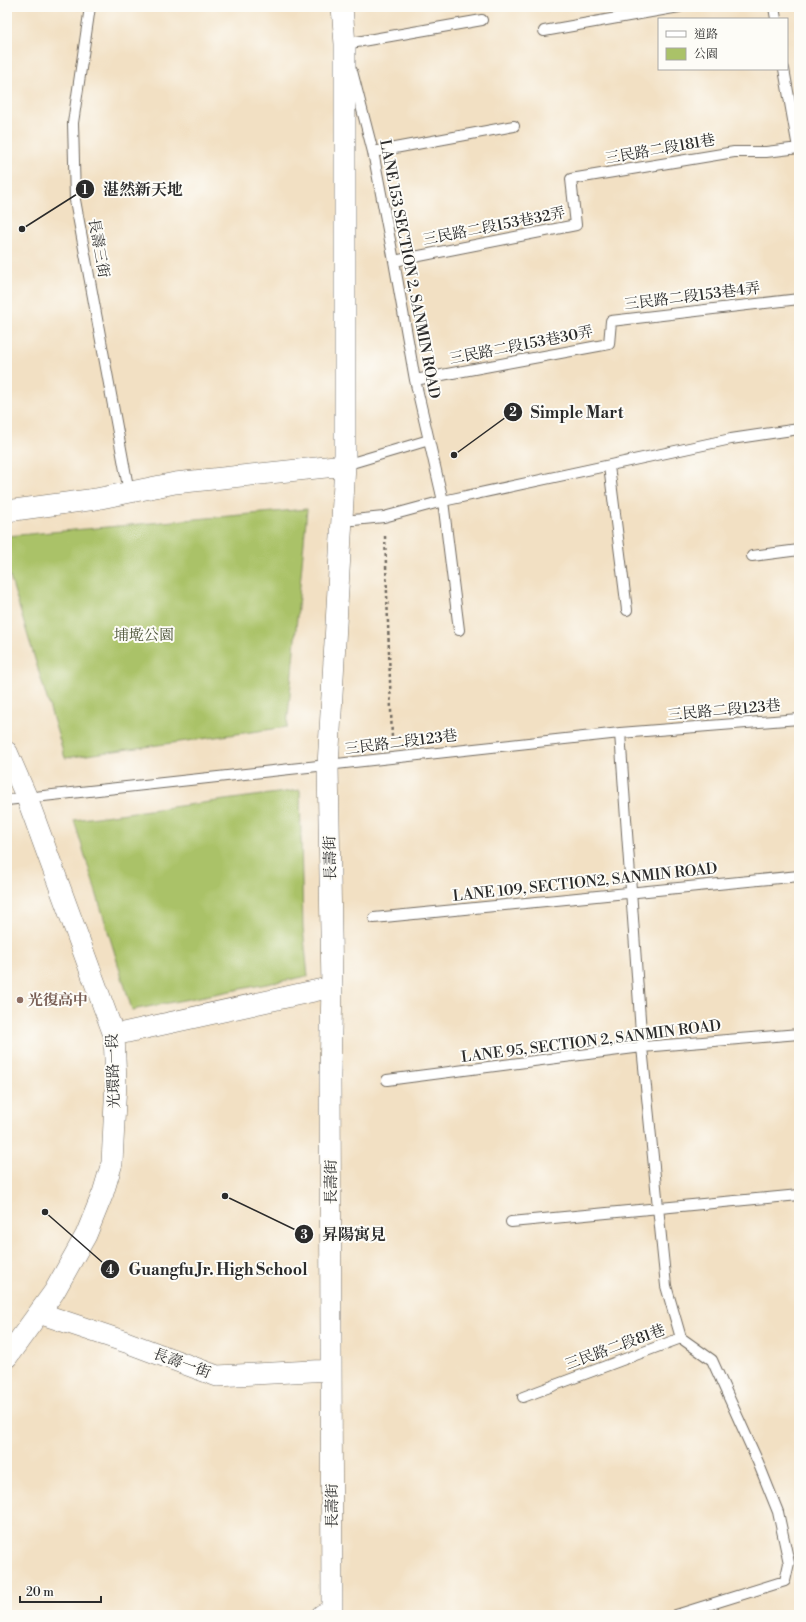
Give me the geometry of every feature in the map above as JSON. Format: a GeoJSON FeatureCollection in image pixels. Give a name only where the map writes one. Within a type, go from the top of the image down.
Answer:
{"type":"FeatureCollection","features":[{"type":"Feature","properties":{"kind":"street","name":"長壽街"},"geometry":{"type":"LineString","coordinates":[[322,1615],[332,1610],[330,1075],[332,987],[328,766],[345,465],[345,44],[342,7]]}},
{"type":"Feature","properties":{"kind":"street"},"geometry":{"type":"LineString","coordinates":[[7,511],[175,483],[345,465]]}},
{"type":"Feature","properties":{"kind":"street","name":"光環路一段"},"geometry":{"type":"LineString","coordinates":[[7,752],[17,799],[114,1035],[116,1082],[112,1163],[103,1193],[86,1235],[54,1292],[7,1357]]}},
{"type":"Feature","properties":{"kind":"street"},"geometry":{"type":"LineString","coordinates":[[114,1035],[332,987]]}},
{"type":"Feature","properties":{"kind":"street","name":"長壽一街"},"geometry":{"type":"LineString","coordinates":[[39,1313],[126,1342],[217,1376],[331,1370]]}},
{"type":"Feature","properties":{"kind":"lane","name":"長壽三街"},"geometry":{"type":"LineString","coordinates":[[90,7],[73,123],[75,200],[128,492]]}},
{"type":"Feature","properties":{"kind":"lane"},"geometry":{"type":"LineString","coordinates":[[544,31],[679,7]]}},
{"type":"Feature","properties":{"kind":"lane"},"geometry":{"type":"LineString","coordinates":[[774,7],[776,18]]}},
{"type":"Feature","properties":{"kind":"lane"},"geometry":{"type":"LineString","coordinates":[[345,44],[482,20]]}},
{"type":"Feature","properties":{"kind":"lane","name":"LANE 153 SECTION 2, SANMIN ROAD"},"geometry":{"type":"LineString","coordinates":[[345,44],[373,152],[415,380],[443,501],[459,630]]}},
{"type":"Feature","properties":{"kind":"lane"},"geometry":{"type":"LineString","coordinates":[[784,70],[799,148]]}},
{"type":"Feature","properties":{"kind":"lane"},"geometry":{"type":"LineString","coordinates":[[373,152],[514,126]]}},
{"type":"Feature","properties":{"kind":"lane","name":"三民路二段181巷"},"geometry":{"type":"LineString","coordinates":[[576,224],[571,179],[734,152],[766,152],[799,148]]}},
{"type":"Feature","properties":{"kind":"lane","name":"三民路二段153巷32弄"},"geometry":{"type":"LineString","coordinates":[[394,261],[576,224]]}},
{"type":"Feature","properties":{"kind":"lane","name":"三民路二段153巷4弄"},"geometry":{"type":"LineString","coordinates":[[609,344],[611,321],[799,299]]}},
{"type":"Feature","properties":{"kind":"lane","name":"三民路二段153巷30弄"},"geometry":{"type":"LineString","coordinates":[[415,380],[609,344]]}},
{"type":"Feature","properties":{"kind":"lane"},"geometry":{"type":"LineString","coordinates":[[343,521],[384,518],[443,501],[731,439],[799,428]]}},
{"type":"Feature","properties":{"kind":"lane"},"geometry":{"type":"LineString","coordinates":[[345,465],[429,440]]}},
{"type":"Feature","properties":{"kind":"lane"},"geometry":{"type":"LineString","coordinates":[[609,466],[627,610]]}},
{"type":"Feature","properties":{"kind":"lane"},"geometry":{"type":"LineString","coordinates":[[752,556],[799,550]]}},
{"type":"Feature","properties":{"kind":"lane","name":"三民路二段123巷"},"geometry":{"type":"LineString","coordinates":[[17,799],[620,733],[799,718]]}},
{"type":"Feature","properties":{"kind":"lane","name":"三民路二段81巷"},"geometry":{"type":"LineString","coordinates":[[523,1397],[682,1338],[666,1286],[642,1047],[633,892],[620,733]]}},
{"type":"Feature","properties":{"kind":"lane","name":"LANE 109, SECTION2, SANMIN ROAD"},"geometry":{"type":"LineString","coordinates":[[374,918],[799,876]]}},
{"type":"Feature","properties":{"kind":"lane","name":"LANE 95, SECTION 2, SANMIN ROAD"},"geometry":{"type":"LineString","coordinates":[[387,1080],[642,1047],[799,1034]]}},
{"type":"Feature","properties":{"kind":"lane"},"geometry":{"type":"LineString","coordinates":[[511,1222],[658,1206],[799,1195]]}},
{"type":"Feature","properties":{"kind":"lane"},"geometry":{"type":"LineString","coordinates":[[676,1615],[785,1581],[789,1563],[778,1512],[758,1462],[712,1360],[682,1338]]}},
{"type":"Feature","properties":{"kind":"path"},"geometry":{"type":"LineString","coordinates":[[384,518],[393,758]]}},
{"type":"Feature","properties":{"kind":"green space","name":"埔墘公園"},"geometry":{"type":"Polygon","coordinates":[[[307,509],[287,727],[65,758],[7,567],[7,536],[307,509]]]}},
{"type":"Feature","properties":{"kind":"green space"},"geometry":{"type":"Polygon","coordinates":[[[300,790],[303,928],[308,976],[132,1010],[74,820],[300,790]]]}},
{"type":"Feature","properties":{"kind":"place","name":"湛然新天地"},"geometry":{"type":"Point","coordinates":[22,229]}},
{"type":"Feature","properties":{"kind":"place","name":"Simple Mart"},"geometry":{"type":"Point","coordinates":[454,455]}},
{"type":"Feature","properties":{"kind":"place","name":"光復高中"},"geometry":{"type":"Point","coordinates":[20,1000]}},
{"type":"Feature","properties":{"kind":"place","name":"昇陽寓見"},"geometry":{"type":"Point","coordinates":[225,1196]}},
{"type":"Feature","properties":{"kind":"place","name":"Guangfu Jr. High School"},"geometry":{"type":"Point","coordinates":[45,1212]}}]}
